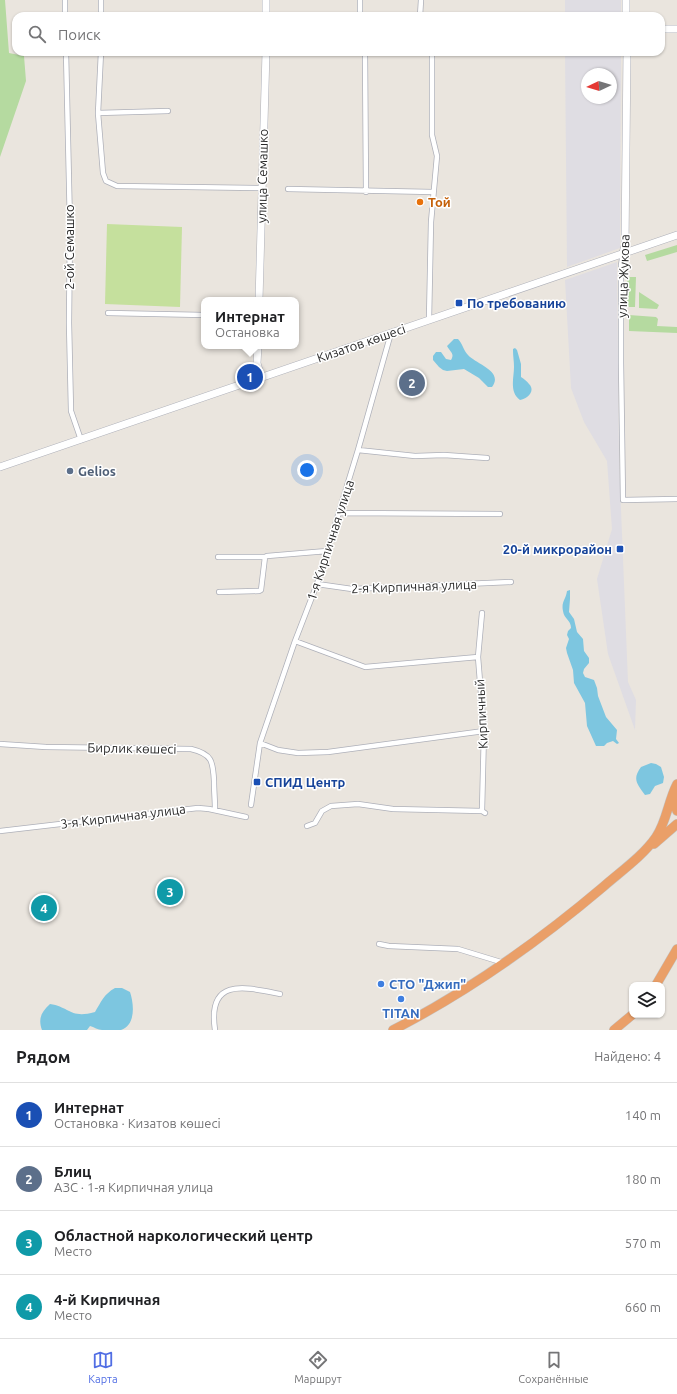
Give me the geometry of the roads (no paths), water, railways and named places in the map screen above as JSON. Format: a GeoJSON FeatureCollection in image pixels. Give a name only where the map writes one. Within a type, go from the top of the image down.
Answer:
{"type":"FeatureCollection","features":[{"type":"Feature","properties":{"kind":"highway"},"geometry":{"type":"LineString","coordinates":[[676,785],[674,798],[676,809]]}},
{"type":"Feature","properties":{"kind":"highway"},"geometry":{"type":"LineString","coordinates":[[625,868],[656,837],[665,819],[676,785]]}},
{"type":"Feature","properties":{"kind":"highway"},"geometry":{"type":"LineString","coordinates":[[393,1030],[432,1010],[467,989],[504,963],[560,922],[677,824]]}},
{"type":"Feature","properties":{"kind":"highway"},"geometry":{"type":"LineString","coordinates":[[659,982],[677,949]]}},
{"type":"Feature","properties":{"kind":"highway"},"geometry":{"type":"LineString","coordinates":[[659,982],[677,954]]}},
{"type":"Feature","properties":{"kind":"highway"},"geometry":{"type":"LineString","coordinates":[[614,1030],[629,1018]]}},
{"type":"Feature","properties":{"kind":"main road"},"geometry":{"type":"LineString","coordinates":[[266,0],[266,12]]}},
{"type":"Feature","properties":{"kind":"main road"},"geometry":{"type":"LineString","coordinates":[[626,0],[626,12]]}},
{"type":"Feature","properties":{"kind":"main road"},"geometry":{"type":"LineString","coordinates":[[665,29],[677,29]]}},
{"type":"Feature","properties":{"kind":"main road","name":"улица Семашко"},"geometry":{"type":"LineString","coordinates":[[259,297],[266,56]]}},
{"type":"Feature","properties":{"kind":"main road","name":"улица Жукова"},"geometry":{"type":"LineString","coordinates":[[623,253],[625,243],[627,56]]}},
{"type":"Feature","properties":{"kind":"main road","name":"Кизатов көшесі"},"geometry":{"type":"LineString","coordinates":[[0,467],[677,235]]}},
{"type":"Feature","properties":{"kind":"main road"},"geometry":{"type":"LineString","coordinates":[[258,349],[257,363],[261,377]]}},
{"type":"Feature","properties":{"kind":"street"},"geometry":{"type":"LineString","coordinates":[[65,12],[66,0]]}},
{"type":"Feature","properties":{"kind":"street"},"geometry":{"type":"LineString","coordinates":[[101,0],[101,12]]}},
{"type":"Feature","properties":{"kind":"street"},"geometry":{"type":"LineString","coordinates":[[360,0],[360,12]]}},
{"type":"Feature","properties":{"kind":"street"},"geometry":{"type":"LineString","coordinates":[[420,12],[421,0]]}},
{"type":"Feature","properties":{"kind":"street","name":"2-ой Семашко"},"geometry":{"type":"LineString","coordinates":[[66,56],[70,226],[68,323],[71,411],[81,440]]}},
{"type":"Feature","properties":{"kind":"street"},"geometry":{"type":"LineString","coordinates":[[101,56],[98,113],[103,173],[106,181],[117,186],[262,188]]}},
{"type":"Feature","properties":{"kind":"street"},"geometry":{"type":"LineString","coordinates":[[365,56],[366,192]]}},
{"type":"Feature","properties":{"kind":"street"},"geometry":{"type":"LineString","coordinates":[[429,320],[433,192],[437,156],[432,135],[432,56]]}},
{"type":"Feature","properties":{"kind":"street"},"geometry":{"type":"LineString","coordinates":[[98,113],[168,111]]}},
{"type":"Feature","properties":{"kind":"street"},"geometry":{"type":"LineString","coordinates":[[288,189],[366,192],[433,192]]}},
{"type":"Feature","properties":{"kind":"street","name":"улица Жукова"},"geometry":{"type":"LineString","coordinates":[[623,253],[621,265],[623,500],[677,499]]}},
{"type":"Feature","properties":{"kind":"street"},"geometry":{"type":"LineString","coordinates":[[108,313],[201,315]]}},
{"type":"Feature","properties":{"kind":"street","name":"1-я Кирпичная улица"},"geometry":{"type":"LineString","coordinates":[[251,805],[260,743],[328,551],[391,333]]}},
{"type":"Feature","properties":{"kind":"street"},"geometry":{"type":"LineString","coordinates":[[358,450],[415,456],[444,455],[487,458]]}},
{"type":"Feature","properties":{"kind":"street"},"geometry":{"type":"LineString","coordinates":[[340,513],[500,514]]}},
{"type":"Feature","properties":{"kind":"street"},"geometry":{"type":"LineString","coordinates":[[218,557],[264,557],[328,551]]}},
{"type":"Feature","properties":{"kind":"street"},"geometry":{"type":"LineString","coordinates":[[219,592],[261,590],[264,557]]}},
{"type":"Feature","properties":{"kind":"street","name":"2-я Кирпичная улица"},"geometry":{"type":"LineString","coordinates":[[317,584],[357,589],[510,582]]}},
{"type":"Feature","properties":{"kind":"street","name":"Кирпичный"},"geometry":{"type":"LineString","coordinates":[[306,826],[315,822],[322,811],[331,806],[358,804],[393,809],[484,812],[484,731],[478,657],[482,613]]}},
{"type":"Feature","properties":{"kind":"street"},"geometry":{"type":"LineString","coordinates":[[295,641],[366,667],[478,657]]}},
{"type":"Feature","properties":{"kind":"street"},"geometry":{"type":"LineString","coordinates":[[260,743],[278,750],[298,753],[328,752],[484,731]]}},
{"type":"Feature","properties":{"kind":"street","name":"Бирлик көшесі"},"geometry":{"type":"LineString","coordinates":[[0,744],[46,747],[198,750],[209,758],[213,765],[215,810]]}},
{"type":"Feature","properties":{"kind":"street","name":"3-я Кирпичная улица"},"geometry":{"type":"LineString","coordinates":[[0,831],[198,808],[246,817]]}},
{"type":"Feature","properties":{"kind":"street"},"geometry":{"type":"LineString","coordinates":[[379,944],[389,946],[458,949],[504,963]]}},
{"type":"Feature","properties":{"kind":"street"},"geometry":{"type":"LineString","coordinates":[[215,1030],[214,1018],[218,1000],[228,990],[248,987],[280,994]]}},
{"type":"Feature","properties":{"kind":"water"},"geometry":{"type":"Polygon","coordinates":[[[454,339],[458,339],[468,355],[492,372],[495,381],[492,387],[488,387],[479,378],[464,369],[443,370],[433,360],[433,356],[436,352],[441,352],[446,359],[451,360],[452,354],[447,346],[454,339]]]}},
{"type":"Feature","properties":{"kind":"water"},"geometry":{"type":"Polygon","coordinates":[[[515,348],[521,364],[521,377],[532,389],[528,396],[520,400],[514,393],[513,389],[513,349],[515,348]]]}},
{"type":"Feature","properties":{"kind":"water"},"geometry":{"type":"Polygon","coordinates":[[[570,590],[569,612],[574,619],[577,632],[583,639],[584,651],[589,658],[589,663],[584,669],[583,673],[585,677],[594,680],[606,717],[617,730],[616,739],[619,743],[617,744],[613,741],[604,746],[596,746],[587,726],[585,703],[574,683],[573,670],[566,648],[569,639],[567,635],[571,625],[564,614],[563,605],[567,591],[570,590]]]}},
{"type":"Feature","properties":{"kind":"water"},"geometry":{"type":"Polygon","coordinates":[[[651,763],[661,767],[664,777],[663,783],[655,786],[650,794],[645,795],[636,778],[641,767],[651,763]]]}},
{"type":"Feature","properties":{"kind":"water"},"geometry":{"type":"Polygon","coordinates":[[[115,988],[122,988],[130,992],[133,1008],[133,1014],[129,1024],[121,1030],[99,1030],[90,1026],[87,1030],[42,1030],[40,1019],[44,1010],[50,1004],[57,1005],[75,1013],[87,1014],[95,1012],[105,996],[115,988]]]}},
{"type":"Feature","properties":{"kind":"place","name":"Той"},"geometry":{"type":"Point","coordinates":[420,202]}},
{"type":"Feature","properties":{"kind":"place","name":"По требованию"},"geometry":{"type":"Point","coordinates":[459,303]}},
{"type":"Feature","properties":{"kind":"place","name":"Интернат"},"geometry":{"type":"Point","coordinates":[250,377]}},
{"type":"Feature","properties":{"kind":"place","name":"Блиц"},"geometry":{"type":"Point","coordinates":[412,383]}},
{"type":"Feature","properties":{"kind":"place","name":"Gelios"},"geometry":{"type":"Point","coordinates":[70,471]}},
{"type":"Feature","properties":{"kind":"place","name":"20-й микрорайон"},"geometry":{"type":"Point","coordinates":[620,549]}},
{"type":"Feature","properties":{"kind":"place","name":"СПИД Центр"},"geometry":{"type":"Point","coordinates":[257,782]}},
{"type":"Feature","properties":{"kind":"place","name":"Областной наркологический центр"},"geometry":{"type":"Point","coordinates":[170,892]}},
{"type":"Feature","properties":{"kind":"place","name":"4-й Кирпичная"},"geometry":{"type":"Point","coordinates":[44,908]}},
{"type":"Feature","properties":{"kind":"place","name":"СТО \"Джип\""},"geometry":{"type":"Point","coordinates":[381,984]}},
{"type":"Feature","properties":{"kind":"place","name":"TITAN"},"geometry":{"type":"Point","coordinates":[401,999]}}]}
